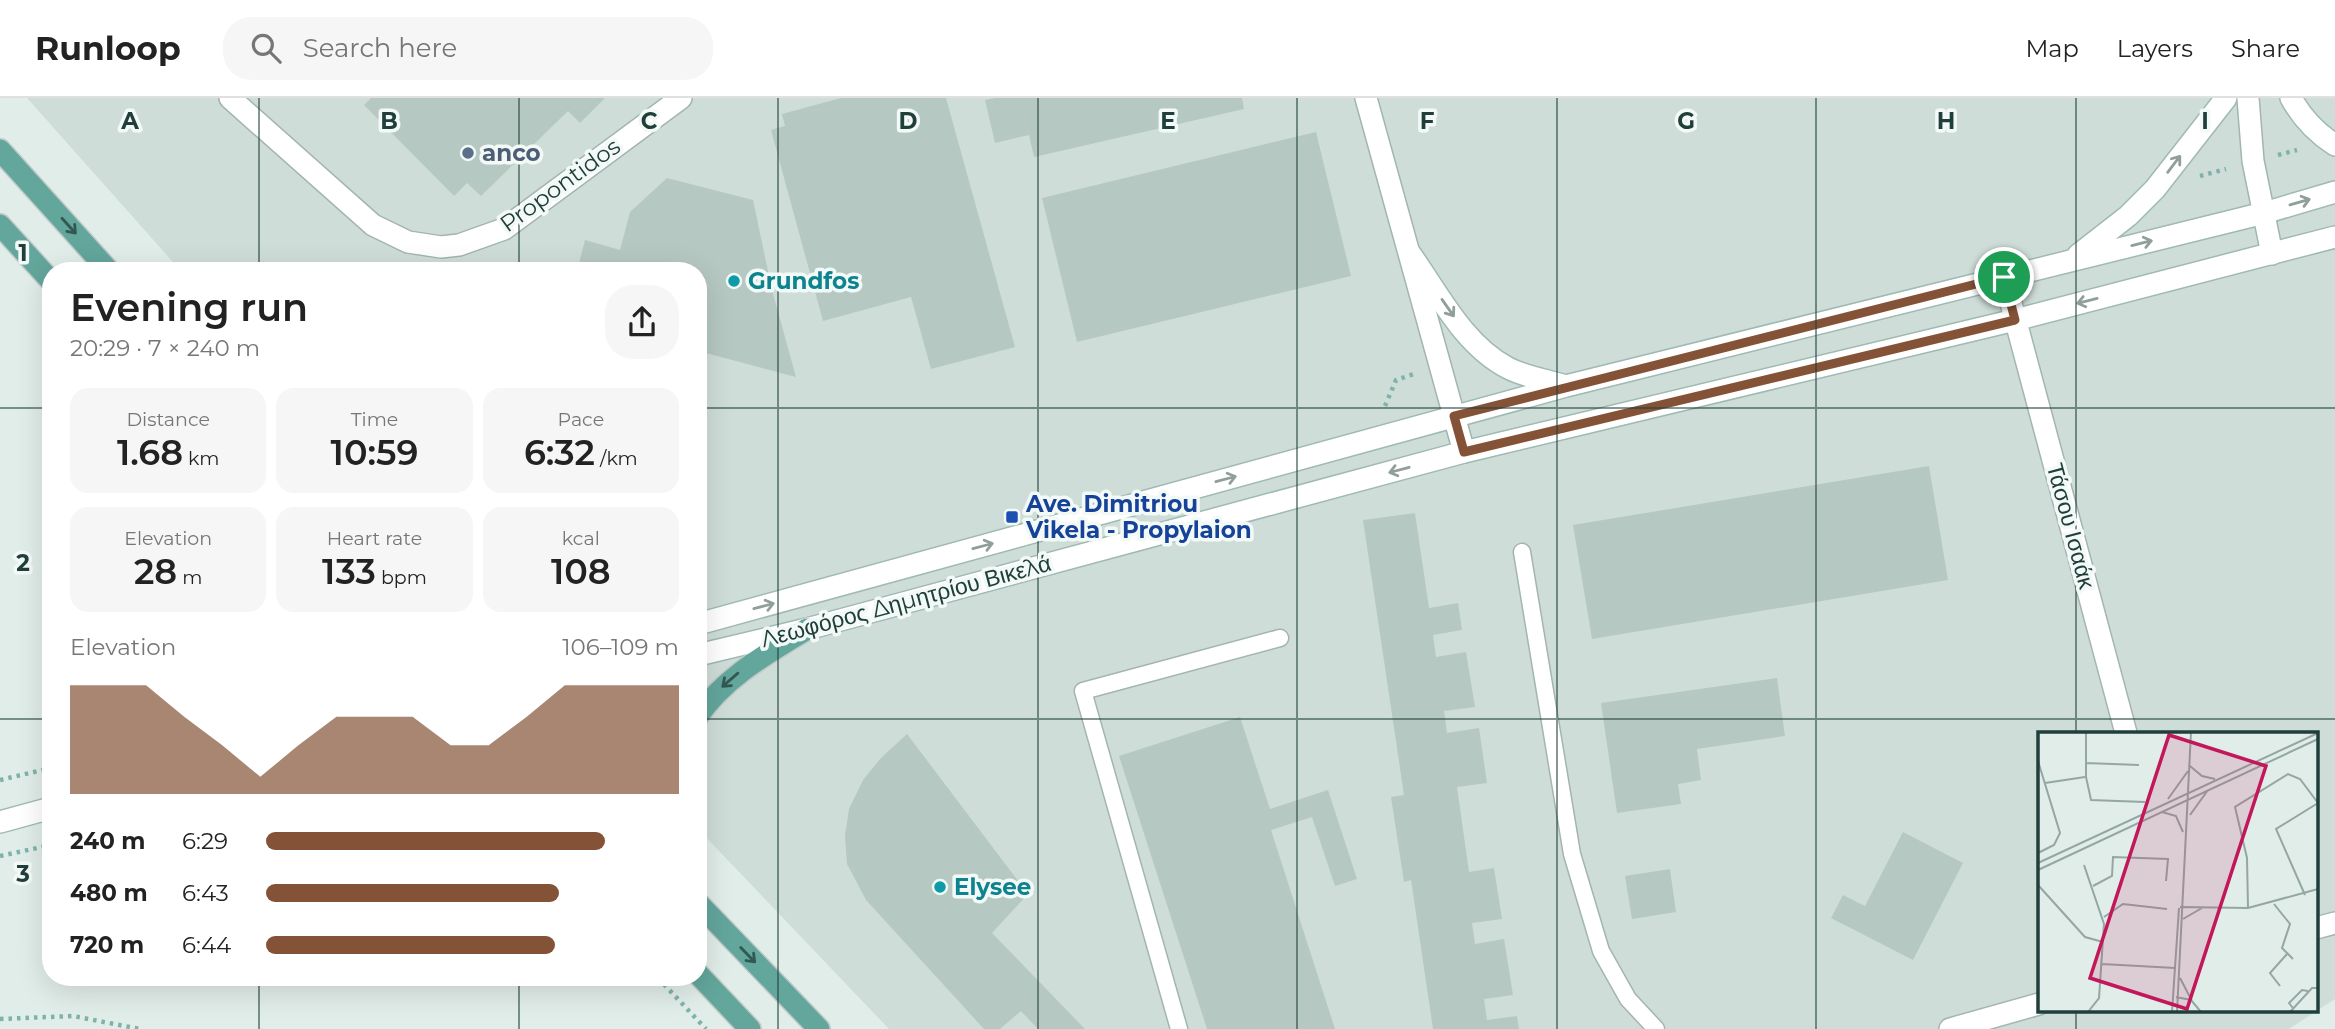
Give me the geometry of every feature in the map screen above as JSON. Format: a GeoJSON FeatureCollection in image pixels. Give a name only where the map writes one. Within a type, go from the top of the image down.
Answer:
{"type":"FeatureCollection","features":[{"type":"Feature","properties":{"kind":"main road","name":"Propontidos"},"geometry":{"type":"LineString","coordinates":[[230,98],[373,225],[408,242],[442,247],[459,245],[504,229],[681,98]]}},
{"type":"Feature","properties":{"kind":"main road"},"geometry":{"type":"LineString","coordinates":[[1366,98],[1464,452]]}},
{"type":"Feature","properties":{"kind":"main road"},"geometry":{"type":"LineString","coordinates":[[2071,261],[2129,215],[2154,189],[2226,98]]}},
{"type":"Feature","properties":{"kind":"main road"},"geometry":{"type":"LineString","coordinates":[[2248,98],[2253,161],[2272,254]]}},
{"type":"Feature","properties":{"kind":"main road"},"geometry":{"type":"LineString","coordinates":[[2291,98],[2300,115],[2319,135],[2335,145]]}},
{"type":"Feature","properties":{"kind":"main road"},"geometry":{"type":"LineString","coordinates":[[0,150],[101,262]]}},
{"type":"Feature","properties":{"kind":"main road","name":"Λεωφόρος Δημητρίου Βικελά"},"geometry":{"type":"LineString","coordinates":[[707,622],[1566,386],[2264,213],[2335,192]]}},
{"type":"Feature","properties":{"kind":"main road"},"geometry":{"type":"LineString","coordinates":[[0,225],[42,271]]}},
{"type":"Feature","properties":{"kind":"main road","name":"Λεωφόρος Δημητρίου Βικελά"},"geometry":{"type":"LineString","coordinates":[[707,653],[807,629],[1464,452],[2015,320],[2335,237]]}},
{"type":"Feature","properties":{"kind":"main road"},"geometry":{"type":"LineString","coordinates":[[1409,252],[1468,336],[1485,352],[1508,368],[1566,386]]}},
{"type":"Feature","properties":{"kind":"main road","name":"Τάσου Ισαάκ"},"geometry":{"type":"LineString","coordinates":[[2004,277],[2126,732]]}},
{"type":"Feature","properties":{"kind":"main road"},"geometry":{"type":"LineString","coordinates":[[707,703],[739,672],[807,629]]}},
{"type":"Feature","properties":{"kind":"main road"},"geometry":{"type":"LineString","coordinates":[[0,822],[42,810]]}},
{"type":"Feature","properties":{"kind":"main road"},"geometry":{"type":"LineString","coordinates":[[707,910],[819,1029]]}},
{"type":"Feature","properties":{"kind":"main road"},"geometry":{"type":"LineString","coordinates":[[2318,927],[2335,923]]}},
{"type":"Feature","properties":{"kind":"main road"},"geometry":{"type":"LineString","coordinates":[[707,984],[750,1029]]}},
{"type":"Feature","properties":{"kind":"main road"},"geometry":{"type":"LineString","coordinates":[[1950,1029],[1991,1023],[2038,1004]]}},
{"type":"Feature","properties":{"kind":"lane"},"geometry":{"type":"LineString","coordinates":[[1522,552],[1572,854],[1601,951],[1628,999],[1656,1029]]}},
{"type":"Feature","properties":{"kind":"lane"},"geometry":{"type":"LineString","coordinates":[[1180,1029],[1083,691],[1280,638]]}},
{"type":"Feature","properties":{"kind":"path"},"geometry":{"type":"LineString","coordinates":[[0,780],[42,770]]}},
{"type":"Feature","properties":{"kind":"path"},"geometry":{"type":"LineString","coordinates":[[0,856],[42,847]]}},
{"type":"Feature","properties":{"kind":"path"},"geometry":{"type":"LineString","coordinates":[[665,986],[705,1029]]}},
{"type":"Feature","properties":{"kind":"path"},"geometry":{"type":"LineString","coordinates":[[0,1019],[73,1016],[140,1029]]}},
{"type":"Feature","properties":{"kind":"shaded area"},"geometry":{"type":"Polygon","coordinates":[[[27,98],[2335,98],[2335,999],[2318,1010],[2318,732],[2038,732],[2038,1012],[2315,1012],[2289,1029],[889,1029],[707,838],[707,262],[173,262],[27,98]]]}},
{"type":"Feature","properties":{"kind":"building","name":"anco"},"geometry":{"type":"Polygon","coordinates":[[[371,98],[605,98],[580,123],[568,111],[481,196],[467,183],[454,196],[364,105],[371,98]]]}},
{"type":"Feature","properties":{"kind":"building"},"geometry":{"type":"Polygon","coordinates":[[[841,98],[946,98],[1015,347],[931,369],[911,297],[823,321],[771,130],[785,126],[782,114],[841,98]]]}},
{"type":"Feature","properties":{"kind":"building"},"geometry":{"type":"Polygon","coordinates":[[[1242,98],[1244,109],[1034,157],[1029,135],[995,143],[985,100],[1242,98]]]}},
{"type":"Feature","properties":{"kind":"building"},"geometry":{"type":"Polygon","coordinates":[[[1316,132],[1351,276],[1077,342],[1042,198],[1316,132]]]}},
{"type":"Feature","properties":{"kind":"building","name":"Grundfos"},"geometry":{"type":"Polygon","coordinates":[[[667,178],[753,200],[772,290],[796,377],[707,353],[707,262],[579,262],[585,240],[620,250],[630,212],[667,178]]]}},
{"type":"Feature","properties":{"kind":"building"},"geometry":{"type":"Polygon","coordinates":[[[1929,466],[1948,580],[1592,639],[1573,525],[1929,466]]]}},
{"type":"Feature","properties":{"kind":"building"},"geometry":{"type":"Polygon","coordinates":[[[1415,513],[1429,608],[1458,603],[1462,630],[1433,635],[1436,657],[1466,652],[1475,707],[1444,711],[1447,733],[1479,728],[1487,783],[1457,787],[1469,872],[1494,868],[1502,919],[1472,923],[1475,944],[1504,939],[1513,995],[1484,999],[1487,1020],[1517,1016],[1519,1029],[1433,1029],[1411,880],[1404,882],[1391,797],[1404,795],[1363,520],[1415,513]]]}},
{"type":"Feature","properties":{"kind":"building"},"geometry":{"type":"Polygon","coordinates":[[[1777,678],[1785,736],[1697,749],[1701,780],[1678,784],[1681,804],[1617,813],[1601,703],[1777,678]]]}},
{"type":"Feature","properties":{"kind":"building"},"geometry":{"type":"Polygon","coordinates":[[[1240,717],[1270,809],[1328,790],[1357,879],[1335,886],[1312,817],[1271,830],[1335,1029],[1207,1029],[1119,756],[1240,717]]]}},
{"type":"Feature","properties":{"kind":"building","name":"Elysee"},"geometry":{"type":"Polygon","coordinates":[[[907,734],[1028,894],[992,933],[1085,1029],[1038,1029],[1021,1011],[1000,1029],[984,1029],[866,900],[847,864],[845,836],[849,809],[863,780],[881,758],[907,734]]]}},
{"type":"Feature","properties":{"kind":"building"},"geometry":{"type":"Polygon","coordinates":[[[1903,832],[1963,863],[1913,960],[1831,918],[1843,895],[1865,906],[1903,832]]]}},
{"type":"Feature","properties":{"kind":"building"},"geometry":{"type":"Polygon","coordinates":[[[1670,869],[1676,912],[1632,919],[1625,876],[1670,869]]]}},
{"type":"Feature","properties":{"kind":"place","name":"anco"},"geometry":{"type":"Point","coordinates":[468,153]}},
{"type":"Feature","properties":{"kind":"place","name":"Grundfos"},"geometry":{"type":"Point","coordinates":[734,281]}},
{"type":"Feature","properties":{"kind":"place","name":"Ave. Dimitriou Vikela - Propylaion"},"geometry":{"type":"Point","coordinates":[1012,517]}},
{"type":"Feature","properties":{"kind":"place","name":"Elysee"},"geometry":{"type":"Point","coordinates":[940,887]}},
{"type":"Feature","properties":{"kind":"route"},"geometry":{"type":"LineString","coordinates":[[2004,277],[2015,320],[1464,452],[1454,416],[2004,277]]}}]}
